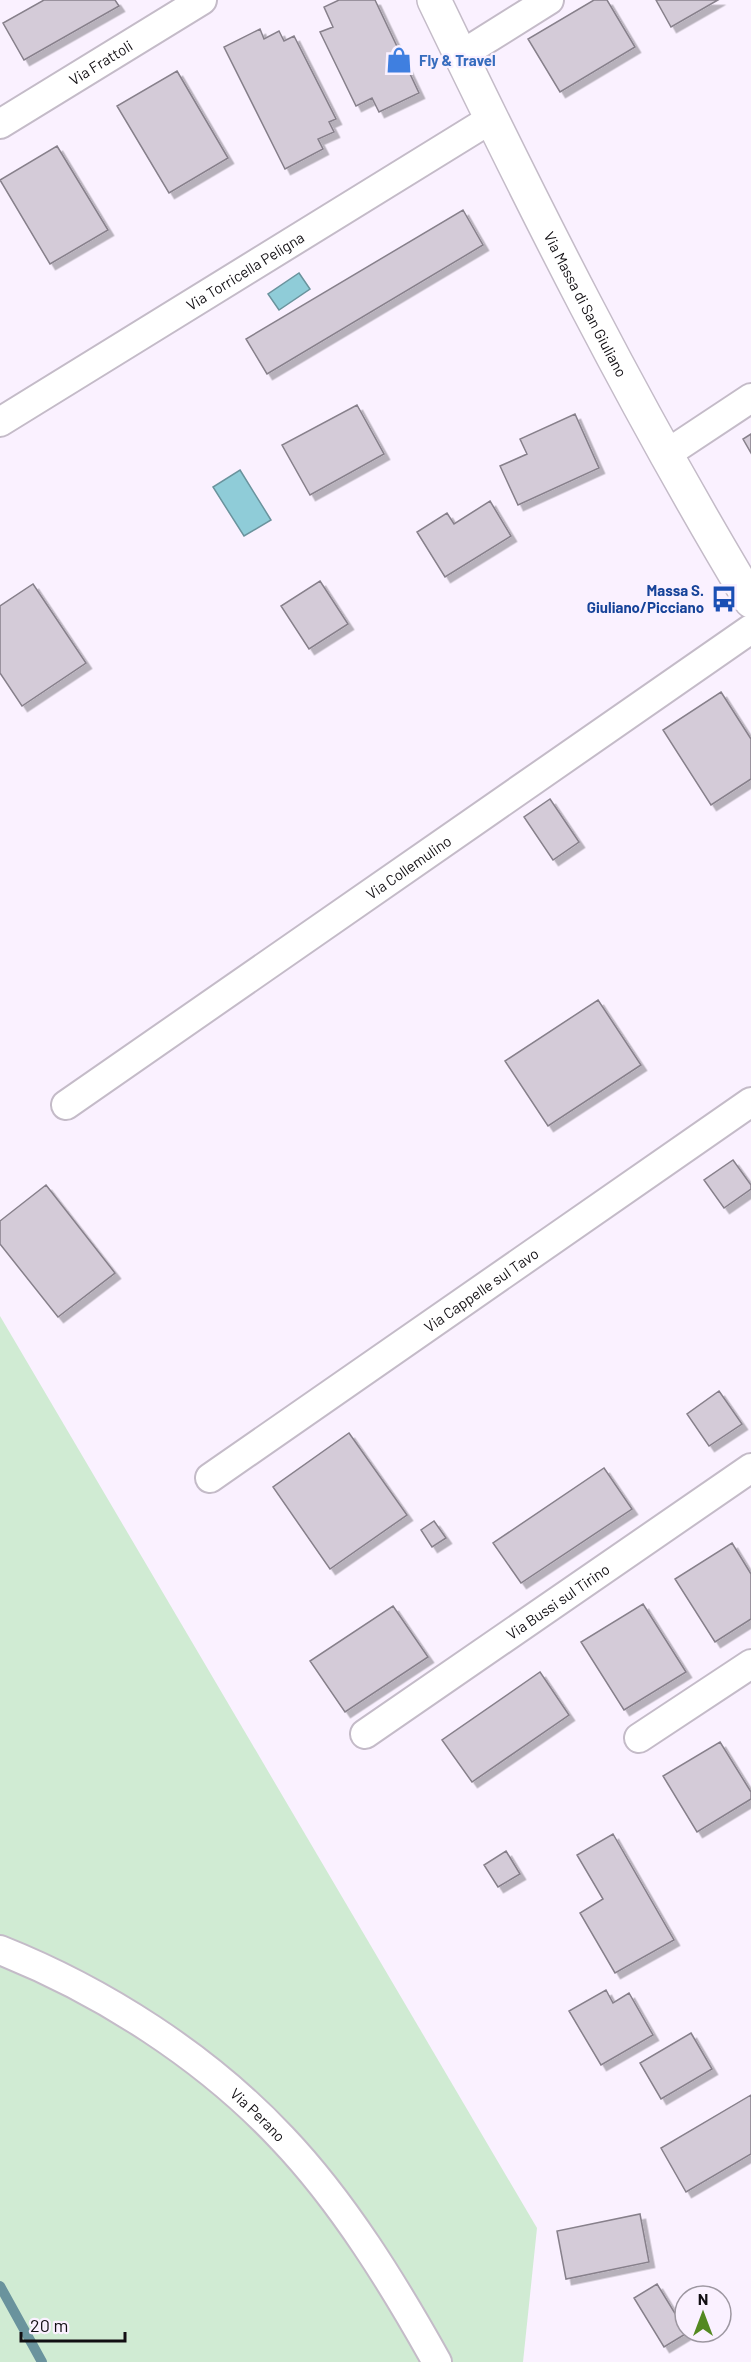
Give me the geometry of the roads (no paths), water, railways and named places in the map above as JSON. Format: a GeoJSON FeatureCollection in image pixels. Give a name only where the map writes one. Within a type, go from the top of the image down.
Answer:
{"type":"FeatureCollection","features":[{"type":"Feature","properties":{"kind":"street","name":"Via Frattoli"},"geometry":{"type":"LineString","coordinates":[[0,124],[202,0]]}},
{"type":"Feature","properties":{"kind":"street","name":"Via Massa di San Giuliano"},"geometry":{"type":"LineString","coordinates":[[434,0],[491,119],[665,455],[751,601]]}},
{"type":"Feature","properties":{"kind":"street"},"geometry":{"type":"LineString","coordinates":[[460,55],[549,0]]}},
{"type":"Feature","properties":{"kind":"street","name":"Via Torricella Peligna"},"geometry":{"type":"LineString","coordinates":[[0,422],[491,119]]}},
{"type":"Feature","properties":{"kind":"street"},"geometry":{"type":"LineString","coordinates":[[665,455],[751,398]]}},
{"type":"Feature","properties":{"kind":"street","name":"Via Collemulino"},"geometry":{"type":"LineString","coordinates":[[66,1105],[751,629]]}},
{"type":"Feature","properties":{"kind":"street","name":"Via Cappelle sul Tavo"},"geometry":{"type":"LineString","coordinates":[[210,1478],[751,1102]]}},
{"type":"Feature","properties":{"kind":"street","name":"Via Bussi sul Tirino"},"geometry":{"type":"LineString","coordinates":[[365,1734],[751,1468]]}},
{"type":"Feature","properties":{"kind":"street"},"geometry":{"type":"LineString","coordinates":[[639,1738],[751,1664]]}},
{"type":"Feature","properties":{"kind":"street","name":"Via Perano"},"geometry":{"type":"LineString","coordinates":[[0,1950],[79,1986],[155,2032],[216,2078],[271,2126],[299,2157],[348,2222],[388,2280],[437,2362]]}},
{"type":"Feature","properties":{"kind":"water"},"geometry":{"type":"Polygon","coordinates":[[[299,273],[310,289],[279,310],[268,294],[299,273]]]}},
{"type":"Feature","properties":{"kind":"water"},"geometry":{"type":"Polygon","coordinates":[[[240,470],[271,520],[244,536],[213,487],[240,470]]]}},
{"type":"Feature","properties":{"kind":"waterway"},"geometry":{"type":"LineString","coordinates":[[0,2286],[42,2362]]}},
{"type":"Feature","properties":{"kind":"place","name":"Fly & Travel"},"geometry":{"type":"Point","coordinates":[399,60]}},
{"type":"Feature","properties":{"kind":"place","name":"Massa S. Giuliano/Picciano"},"geometry":{"type":"Point","coordinates":[724,599]}}]}
